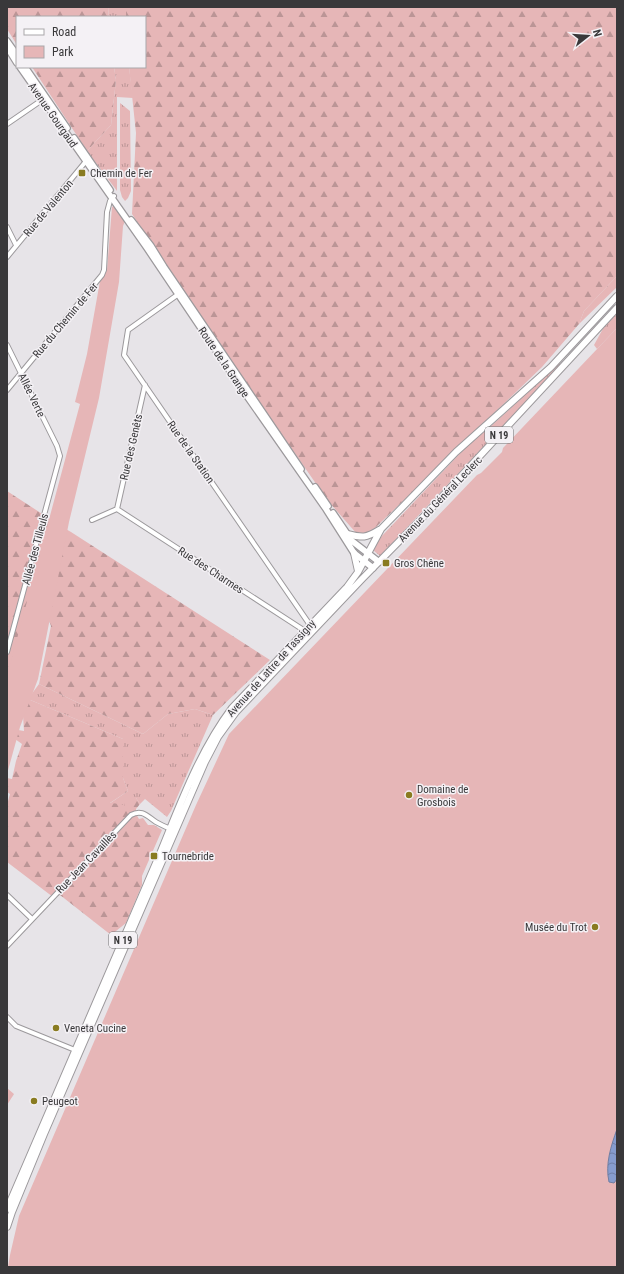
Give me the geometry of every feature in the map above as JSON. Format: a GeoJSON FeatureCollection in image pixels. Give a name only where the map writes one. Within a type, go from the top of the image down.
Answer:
{"type":"FeatureCollection","features":[{"type":"Feature","properties":{"kind":"main road"},"geometry":{"type":"LineString","coordinates":[[7,41],[16,54]]}},
{"type":"Feature","properties":{"kind":"main road"},"geometry":{"type":"LineString","coordinates":[[7,47],[16,61]]}},
{"type":"Feature","properties":{"kind":"main road","name":"Avenue Gourgaud"},"geometry":{"type":"LineString","coordinates":[[21,68],[42,100],[87,160]]}},
{"type":"Feature","properties":{"kind":"main road","name":"Avenue Gourgaud"},"geometry":{"type":"LineString","coordinates":[[26,68],[87,160]]}},
{"type":"Feature","properties":{"kind":"main road","name":"Route de la Grange"},"geometry":{"type":"LineString","coordinates":[[87,160],[244,384],[345,535],[354,553],[373,568]]}},
{"type":"Feature","properties":{"kind":"main road","name":"Avenue de Lattre de Tassigny"},"geometry":{"type":"LineString","coordinates":[[7,1209],[172,830],[196,769],[222,722],[232,708],[346,587],[358,572],[381,529],[456,452],[551,367],[617,296]]}},
{"type":"Feature","properties":{"kind":"main road","name":"Avenue du Général Leclerc"},"geometry":{"type":"LineString","coordinates":[[172,830],[218,736],[231,718],[373,568],[422,519],[480,457],[518,413],[617,308]]}},
{"type":"Feature","properties":{"kind":"main road"},"geometry":{"type":"LineString","coordinates":[[345,535],[363,538],[381,529]]}},
{"type":"Feature","properties":{"kind":"main road","name":"Route de la Grange"},"geometry":{"type":"LineString","coordinates":[[345,535],[379,562]]}},
{"type":"Feature","properties":{"kind":"main road"},"geometry":{"type":"LineString","coordinates":[[354,553],[358,572]]}},
{"type":"Feature","properties":{"kind":"main road","name":"N 19"},"geometry":{"type":"LineString","coordinates":[[7,1227],[44,1134],[172,830]]}},
{"type":"Feature","properties":{"kind":"street"},"geometry":{"type":"LineString","coordinates":[[7,124],[42,100]]}},
{"type":"Feature","properties":{"kind":"street","name":"Rue de Valenton"},"geometry":{"type":"LineString","coordinates":[[7,257],[87,160]]}},
{"type":"Feature","properties":{"kind":"street","name":"Rue du Chemin de Fer"},"geometry":{"type":"LineString","coordinates":[[7,390],[102,276],[104,270],[107,212],[110,201],[113,197]]}},
{"type":"Feature","properties":{"kind":"street"},"geometry":{"type":"LineString","coordinates":[[7,227],[16,245]]}},
{"type":"Feature","properties":{"kind":"street","name":"Rue de la Station"},"geometry":{"type":"LineString","coordinates":[[179,293],[128,330],[124,355],[310,625]]}},
{"type":"Feature","properties":{"kind":"street","name":"Allée Verte"},"geometry":{"type":"LineString","coordinates":[[7,345],[56,446]]}},
{"type":"Feature","properties":{"kind":"street","name":"Rue des Genêts"},"geometry":{"type":"LineString","coordinates":[[117,509],[145,385]]}},
{"type":"Feature","properties":{"kind":"street","name":"Allée des Tilleuls"},"geometry":{"type":"LineString","coordinates":[[7,652],[60,458],[60,453],[56,446]]}},
{"type":"Feature","properties":{"kind":"street"},"geometry":{"type":"LineString","coordinates":[[92,520],[117,509]]}},
{"type":"Feature","properties":{"kind":"street","name":"Rue des Charmes"},"geometry":{"type":"LineString","coordinates":[[117,509],[305,631]]}},
{"type":"Feature","properties":{"kind":"street","name":"Rue Jean Cavaillès"},"geometry":{"type":"LineString","coordinates":[[7,946],[131,815],[143,813],[172,830]]}},
{"type":"Feature","properties":{"kind":"street"},"geometry":{"type":"LineString","coordinates":[[7,894],[32,919]]}},
{"type":"Feature","properties":{"kind":"street"},"geometry":{"type":"LineString","coordinates":[[7,1017],[16,1026],[75,1050]]}},
{"type":"Feature","properties":{"kind":"green space"},"geometry":{"type":"Polygon","coordinates":[[[7,7],[108,7],[109,16],[16,16],[16,43],[7,29],[7,7]]]}},
{"type":"Feature","properties":{"kind":"green space"},"geometry":{"type":"Polygon","coordinates":[[[108,7],[126,7],[126,16],[109,16],[108,7]]]}},
{"type":"Feature","properties":{"kind":"green space"},"geometry":{"type":"Polygon","coordinates":[[[126,7],[617,7],[617,276],[584,311],[579,324],[542,367],[375,528],[364,534],[357,534],[328,501],[164,265],[132,214],[136,133],[129,68],[146,68],[146,16],[126,16],[126,7]]]}},
{"type":"Feature","properties":{"kind":"green space"},"geometry":{"type":"Polygon","coordinates":[[[33,68],[114,68],[116,80],[111,125],[87,151],[33,68]]]}},
{"type":"Feature","properties":{"kind":"green space"},"geometry":{"type":"Polygon","coordinates":[[[114,68],[129,68],[133,98],[117,97],[117,191],[87,151],[111,125],[116,80],[114,68]]]}},
{"type":"Feature","properties":{"kind":"green space"},"geometry":{"type":"Polygon","coordinates":[[[120,103],[130,111],[131,191],[125,201],[120,190],[120,103]]]}},
{"type":"Feature","properties":{"kind":"green space"},"geometry":{"type":"Polygon","coordinates":[[[115,205],[125,221],[123,226],[119,282],[99,398],[69,522],[38,679],[20,727],[7,774],[7,676],[80,404],[75,402],[87,354],[100,281],[107,270],[112,207],[115,205]]]}},
{"type":"Feature","properties":{"kind":"green space"},"geometry":{"type":"Polygon","coordinates":[[[617,276],[617,287],[579,324],[584,311],[617,276]]]}},
{"type":"Feature","properties":{"kind":"green space"},"geometry":{"type":"Polygon","coordinates":[[[617,313],[617,328],[597,349],[594,345],[605,325],[617,313]]]}},
{"type":"Feature","properties":{"kind":"green space","name":"Domaine de Grosbois"},"geometry":{"type":"Polygon","coordinates":[[[617,328],[617,1267],[8,1267],[19,1216],[196,805],[229,734],[477,475],[481,473],[502,452],[503,448],[617,328]]]}},
{"type":"Feature","properties":{"kind":"green space"},"geometry":{"type":"Polygon","coordinates":[[[560,363],[560,366],[380,556],[373,550],[380,538],[466,447],[560,363]]]}},
{"type":"Feature","properties":{"kind":"green space"},"geometry":{"type":"Polygon","coordinates":[[[7,491],[53,521],[9,674],[7,673],[7,491]]]}},
{"type":"Feature","properties":{"kind":"green space"},"geometry":{"type":"Polygon","coordinates":[[[64,528],[270,660],[213,715],[195,709],[168,714],[143,734],[39,684],[51,626],[45,610],[64,528]]]}},
{"type":"Feature","properties":{"kind":"green space"},"geometry":{"type":"Polygon","coordinates":[[[39,684],[143,734],[168,714],[195,709],[213,715],[167,817],[145,799],[140,804],[136,798],[125,807],[109,804],[128,791],[123,778],[123,739],[28,699],[39,684]]]}},
{"type":"Feature","properties":{"kind":"green space"},"geometry":{"type":"Polygon","coordinates":[[[28,699],[123,739],[123,778],[128,791],[110,803],[125,806],[124,803],[129,798],[136,798],[140,804],[136,809],[136,814],[139,819],[143,818],[148,825],[154,825],[162,830],[142,876],[142,885],[126,923],[111,935],[60,895],[53,897],[7,862],[7,805],[10,794],[7,792],[7,778],[12,779],[22,744],[15,739],[18,730],[24,731],[23,715],[28,699]]]}},
{"type":"Feature","properties":{"kind":"green space"},"geometry":{"type":"Polygon","coordinates":[[[7,1088],[14,1094],[7,1105],[7,1088]]]}},
{"type":"Feature","properties":{"kind":"water"},"geometry":{"type":"Polygon","coordinates":[[[617,1129],[617,1179],[614,1183],[609,1182],[608,1162],[617,1129]]]}},
{"type":"Feature","properties":{"kind":"place","name":"Chemin de Fer"},"geometry":{"type":"Point","coordinates":[82,173]}},
{"type":"Feature","properties":{"kind":"place","name":"Gros Chêne"},"geometry":{"type":"Point","coordinates":[386,563]}},
{"type":"Feature","properties":{"kind":"place","name":"Domaine de Grosbois"},"geometry":{"type":"Point","coordinates":[409,795]}},
{"type":"Feature","properties":{"kind":"place","name":"Tournebride"},"geometry":{"type":"Point","coordinates":[154,856]}},
{"type":"Feature","properties":{"kind":"place","name":"Musée du Trot"},"geometry":{"type":"Point","coordinates":[595,927]}},
{"type":"Feature","properties":{"kind":"place","name":"Veneta Cucine"},"geometry":{"type":"Point","coordinates":[56,1028]}},
{"type":"Feature","properties":{"kind":"place","name":"Peugeot"},"geometry":{"type":"Point","coordinates":[34,1101]}}]}
